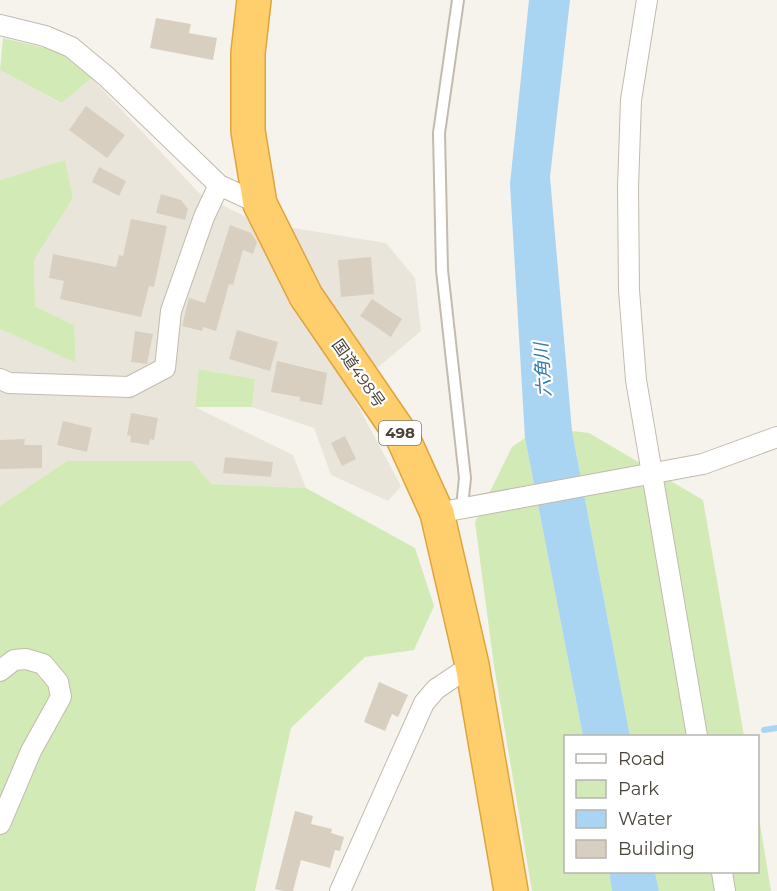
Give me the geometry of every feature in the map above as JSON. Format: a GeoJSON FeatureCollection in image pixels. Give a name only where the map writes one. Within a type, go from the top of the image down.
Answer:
{"type":"FeatureCollection","features":[{"type":"Feature","properties":{"kind":"highway","name":"国道498号"},"geometry":{"type":"LineString","coordinates":[[254,0],[248,53],[248,131],[260,204],[306,296],[402,436],[458,508],[472,665],[511,891]]}},
{"type":"Feature","properties":{"kind":"street"},"geometry":{"type":"LineString","coordinates":[[647,0],[631,100],[628,234],[636,380],[648,474],[697,735]]}},
{"type":"Feature","properties":{"kind":"street"},"geometry":{"type":"LineString","coordinates":[[0,25],[45,36],[71,47],[107,77],[219,185],[260,204]]}},
{"type":"Feature","properties":{"kind":"street"},"geometry":{"type":"LineString","coordinates":[[0,379],[9,383],[129,387],[165,368],[171,311],[204,217],[219,185]]}},
{"type":"Feature","properties":{"kind":"street"},"geometry":{"type":"LineString","coordinates":[[458,508],[703,464],[777,437]]}},
{"type":"Feature","properties":{"kind":"street"},"geometry":{"type":"LineString","coordinates":[[0,671],[14,660],[26,659],[43,664],[58,682],[61,697],[31,751],[0,824]]}},
{"type":"Feature","properties":{"kind":"street"},"geometry":{"type":"LineString","coordinates":[[340,891],[424,703],[436,689],[472,665]]}},
{"type":"Feature","properties":{"kind":"street"},"geometry":{"type":"LineString","coordinates":[[722,873],[725,891]]}},
{"type":"Feature","properties":{"kind":"lane"},"geometry":{"type":"LineString","coordinates":[[458,0],[439,133],[442,270],[465,478],[458,508]]}},
{"type":"Feature","properties":{"kind":"shaded area"},"geometry":{"type":"Polygon","coordinates":[[[0,70],[60,103],[92,78],[200,194],[256,222],[386,243],[415,278],[421,331],[350,391],[401,486],[388,501],[331,475],[314,428],[252,407],[255,379],[200,369],[195,407],[293,455],[306,488],[211,484],[67,461],[0,506],[0,329],[76,363],[74,325],[35,306],[34,260],[73,198],[65,161],[0,180],[0,70]]]}},
{"type":"Feature","properties":{"kind":"green space"},"geometry":{"type":"Polygon","coordinates":[[[3,38],[58,51],[92,78],[61,103],[0,70],[3,38]]]}},
{"type":"Feature","properties":{"kind":"green space"},"geometry":{"type":"Polygon","coordinates":[[[65,160],[73,198],[34,260],[35,306],[74,325],[76,363],[0,329],[0,180],[65,160]]]}},
{"type":"Feature","properties":{"kind":"green space"},"geometry":{"type":"Polygon","coordinates":[[[199,369],[255,379],[252,407],[195,407],[199,369]]]}},
{"type":"Feature","properties":{"kind":"green space"},"geometry":{"type":"Polygon","coordinates":[[[572,431],[589,433],[703,500],[744,735],[630,735],[572,431]]]}},
{"type":"Feature","properties":{"kind":"green space"},"geometry":{"type":"Polygon","coordinates":[[[525,438],[583,735],[564,735],[564,873],[609,873],[612,891],[532,891],[494,666],[475,522],[512,447],[525,438]]]}},
{"type":"Feature","properties":{"kind":"green space"},"geometry":{"type":"Polygon","coordinates":[[[67,461],[192,461],[211,484],[306,488],[415,548],[434,606],[414,650],[365,657],[291,728],[255,891],[0,891],[0,506],[67,461]]]}},
{"type":"Feature","properties":{"kind":"green space"},"geometry":{"type":"Polygon","coordinates":[[[759,818],[771,891],[659,891],[655,873],[759,873],[759,818]]]}},
{"type":"Feature","properties":{"kind":"water","name":"六角川"},"geometry":{"type":"Polygon","coordinates":[[[529,0],[570,0],[550,177],[572,431],[630,735],[583,735],[525,438],[510,184],[529,0]]]}},
{"type":"Feature","properties":{"kind":"water"},"geometry":{"type":"Polygon","coordinates":[[[609,873],[655,873],[659,891],[612,891],[609,873]]]}},
{"type":"Feature","properties":{"kind":"building"},"geometry":{"type":"Polygon","coordinates":[[[156,18],[191,24],[189,33],[217,38],[213,60],[150,48],[156,18]]]}},
{"type":"Feature","properties":{"kind":"building"},"geometry":{"type":"Polygon","coordinates":[[[86,106],[125,135],[107,158],[69,130],[86,106]]]}},
{"type":"Feature","properties":{"kind":"building"},"geometry":{"type":"Polygon","coordinates":[[[99,167],[126,181],[119,196],[92,182],[99,167]]]}},
{"type":"Feature","properties":{"kind":"building"},"geometry":{"type":"Polygon","coordinates":[[[161,194],[181,200],[188,209],[185,220],[156,213],[161,194]]]}},
{"type":"Feature","properties":{"kind":"building"},"geometry":{"type":"Polygon","coordinates":[[[131,219],[167,226],[154,287],[149,286],[141,317],[60,299],[64,281],[49,278],[53,254],[116,267],[119,255],[123,256],[131,219]]]}},
{"type":"Feature","properties":{"kind":"building"},"geometry":{"type":"Polygon","coordinates":[[[230,225],[251,233],[257,242],[253,254],[243,250],[233,285],[229,284],[216,331],[203,327],[202,331],[182,326],[189,298],[205,303],[230,225]]]}},
{"type":"Feature","properties":{"kind":"building"},"geometry":{"type":"Polygon","coordinates":[[[371,257],[374,294],[341,297],[338,260],[371,257]]]}},
{"type":"Feature","properties":{"kind":"building"},"geometry":{"type":"Polygon","coordinates":[[[372,299],[402,319],[391,337],[360,316],[372,299]]]}},
{"type":"Feature","properties":{"kind":"building"},"geometry":{"type":"Polygon","coordinates":[[[237,330],[278,342],[270,371],[229,359],[237,330]]]}},
{"type":"Feature","properties":{"kind":"building"},"geometry":{"type":"Polygon","coordinates":[[[135,331],[153,334],[147,364],[131,362],[135,331]]]}},
{"type":"Feature","properties":{"kind":"building"},"geometry":{"type":"Polygon","coordinates":[[[277,361],[327,373],[322,405],[300,401],[300,397],[271,392],[277,361]]]}},
{"type":"Feature","properties":{"kind":"building"},"geometry":{"type":"Polygon","coordinates":[[[131,413],[158,418],[154,440],[150,439],[149,445],[130,442],[131,436],[127,435],[131,413]]]}},
{"type":"Feature","properties":{"kind":"building"},"geometry":{"type":"Polygon","coordinates":[[[63,421],[92,428],[87,452],[57,445],[63,421]]]}},
{"type":"Feature","properties":{"kind":"building"},"geometry":{"type":"Polygon","coordinates":[[[345,436],[356,459],[342,466],[331,443],[345,436]]]}},
{"type":"Feature","properties":{"kind":"building"},"geometry":{"type":"Polygon","coordinates":[[[25,439],[24,445],[42,445],[42,468],[0,469],[0,440],[25,439]]]}},
{"type":"Feature","properties":{"kind":"building"},"geometry":{"type":"Polygon","coordinates":[[[225,457],[273,462],[271,477],[223,473],[225,457]]]}},
{"type":"Feature","properties":{"kind":"building"},"geometry":{"type":"Polygon","coordinates":[[[379,682],[408,695],[398,717],[392,714],[385,731],[364,722],[379,682]]]}},
{"type":"Feature","properties":{"kind":"building"},"geometry":{"type":"Polygon","coordinates":[[[295,811],[313,816],[311,824],[332,829],[331,833],[344,837],[340,851],[335,850],[330,868],[301,860],[293,891],[283,891],[275,889],[295,811]]]}},
{"type":"Feature","properties":{"kind":"waterway"},"geometry":{"type":"LineString","coordinates":[[764,730],[777,728]]}}]}
